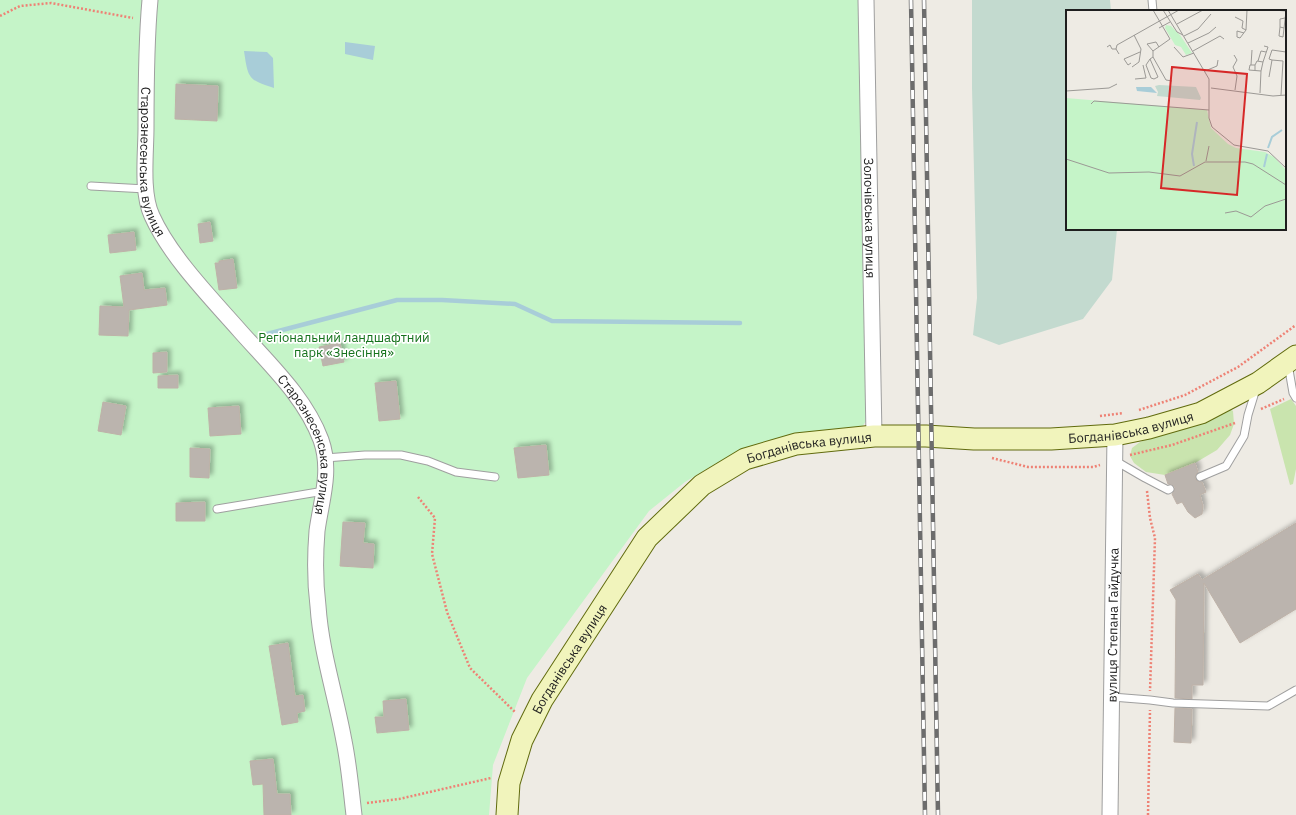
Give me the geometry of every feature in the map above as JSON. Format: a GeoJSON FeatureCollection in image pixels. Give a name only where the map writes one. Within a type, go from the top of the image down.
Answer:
{"type":"FeatureCollection","features":[{"type":"Feature","properties":{"kind":"main road","name":"Богданівська вулиця"},"geometry":{"type":"LineString","coordinates":[[507,815],[509,783],[522,740],[542,700],[647,538],[702,485],[745,459],[796,444],[874,436],[926,436],[974,439],[1051,439],[1115,435],[1149,428],[1201,413],[1258,383],[1292,359]]}},
{"type":"Feature","properties":{"kind":"street","name":"Старознесенська вулиця"},"geometry":{"type":"LineString","coordinates":[[150,0],[146,75],[146,189],[151,214],[172,251],[218,307],[299,397],[312,419],[321,441],[326,464],[324,491],[317,532],[317,606],[322,642],[344,740],[353,810]]}},
{"type":"Feature","properties":{"kind":"street","name":"Золочівська вулиця"},"geometry":{"type":"LineString","coordinates":[[866,0],[874,436]]}},
{"type":"Feature","properties":{"kind":"street","name":"вулиця Степана Гайдучка"},"geometry":{"type":"LineString","coordinates":[[1110,815],[1115,435]]}},
{"type":"Feature","properties":{"kind":"lane"},"geometry":{"type":"LineString","coordinates":[[1152,0],[1153,10]]}},
{"type":"Feature","properties":{"kind":"lane"},"geometry":{"type":"LineString","coordinates":[[91,186],[146,189]]}},
{"type":"Feature","properties":{"kind":"lane"},"geometry":{"type":"LineString","coordinates":[[1292,359],[1293,393],[1296,398]]}},
{"type":"Feature","properties":{"kind":"lane"},"geometry":{"type":"LineString","coordinates":[[1200,477],[1226,466],[1244,436],[1248,415],[1258,383]]}},
{"type":"Feature","properties":{"kind":"lane"},"geometry":{"type":"LineString","coordinates":[[325,458],[365,455],[401,455],[428,461],[456,472],[496,478]]}},
{"type":"Feature","properties":{"kind":"lane"},"geometry":{"type":"LineString","coordinates":[[1114,460],[1168,490],[1170,489]]}},
{"type":"Feature","properties":{"kind":"lane"},"geometry":{"type":"LineString","coordinates":[[217,509],[324,491]]}},
{"type":"Feature","properties":{"kind":"lane"},"geometry":{"type":"LineString","coordinates":[[1112,697],[1150,700],[1173,704],[1268,706],[1296,690]]}},
{"type":"Feature","properties":{"kind":"path"},"geometry":{"type":"LineString","coordinates":[[0,16],[20,6],[51,3],[148,21]]}},
{"type":"Feature","properties":{"kind":"path"},"geometry":{"type":"LineString","coordinates":[[1133,412],[1185,394],[1238,367],[1296,325]]}},
{"type":"Feature","properties":{"kind":"path"},"geometry":{"type":"LineString","coordinates":[[1264,408],[1285,398]]}},
{"type":"Feature","properties":{"kind":"path"},"geometry":{"type":"LineString","coordinates":[[1097,416],[1126,413]]}},
{"type":"Feature","properties":{"kind":"path"},"geometry":{"type":"LineString","coordinates":[[1134,454],[1172,445],[1232,425]]}},
{"type":"Feature","properties":{"kind":"path"},"geometry":{"type":"LineString","coordinates":[[987,457],[1028,467],[1093,467]]}},
{"type":"Feature","properties":{"kind":"path"},"geometry":{"type":"LineString","coordinates":[[1145,478],[1150,518],[1155,538],[1148,815]]}},
{"type":"Feature","properties":{"kind":"path"},"geometry":{"type":"LineString","coordinates":[[418,497],[435,518],[432,554],[447,612],[470,668],[519,716],[531,723]]}},
{"type":"Feature","properties":{"kind":"path"},"geometry":{"type":"LineString","coordinates":[[353,810],[512,774]]}},
{"type":"Feature","properties":{"kind":"green space","name":"Регіональний ландшафтний парк «Знесіння»"},"geometry":{"type":"Polygon","coordinates":[[[0,0],[861,0],[871,414],[862,427],[812,432],[772,442],[715,464],[685,482],[649,511],[527,678],[493,765],[489,815],[0,815],[0,0]]]}},
{"type":"Feature","properties":{"kind":"green space"},"geometry":{"type":"Polygon","coordinates":[[[972,0],[1110,0],[1111,10],[1066,10],[1066,230],[1117,230],[1112,280],[1083,319],[999,345],[973,335],[977,298],[972,88],[972,0]]]}},
{"type":"Feature","properties":{"kind":"green space"},"geometry":{"type":"Polygon","coordinates":[[[1291,399],[1296,406],[1296,469],[1293,484],[1290,485],[1270,409],[1291,399]]]}},
{"type":"Feature","properties":{"kind":"green space"},"geometry":{"type":"Polygon","coordinates":[[[1227,407],[1233,411],[1234,424],[1230,435],[1217,450],[1195,463],[1165,475],[1146,472],[1134,463],[1130,456],[1132,448],[1140,442],[1227,407]]]}},
{"type":"Feature","properties":{"kind":"water"},"geometry":{"type":"Polygon","coordinates":[[[345,42],[375,46],[373,60],[345,54],[345,42]]]}},
{"type":"Feature","properties":{"kind":"water"},"geometry":{"type":"Polygon","coordinates":[[[244,51],[267,52],[273,58],[274,88],[259,83],[251,77],[248,72],[244,51]]]}},
{"type":"Feature","properties":{"kind":"building"},"geometry":{"type":"Polygon","coordinates":[[[176,84],[218,86],[217,121],[175,119],[176,84]]]}},
{"type":"Feature","properties":{"kind":"building"},"geometry":{"type":"Polygon","coordinates":[[[210,222],[213,241],[200,243],[198,224],[210,222]]]}},
{"type":"Feature","properties":{"kind":"building"},"geometry":{"type":"Polygon","coordinates":[[[134,232],[136,250],[110,253],[108,235],[134,232]]]}},
{"type":"Feature","properties":{"kind":"building"},"geometry":{"type":"Polygon","coordinates":[[[233,259],[237,288],[219,290],[215,263],[233,259]]]}},
{"type":"Feature","properties":{"kind":"building"},"geometry":{"type":"Polygon","coordinates":[[[142,273],[144,290],[165,288],[167,305],[129,310],[128,336],[99,335],[100,306],[124,307],[120,276],[142,273]]]}},
{"type":"Feature","properties":{"kind":"building"},"geometry":{"type":"Polygon","coordinates":[[[340,343],[344,362],[323,366],[319,347],[340,343]]]}},
{"type":"Feature","properties":{"kind":"building"},"geometry":{"type":"Polygon","coordinates":[[[167,352],[167,372],[153,373],[153,353],[167,352]]]}},
{"type":"Feature","properties":{"kind":"building"},"geometry":{"type":"Polygon","coordinates":[[[178,375],[178,388],[158,388],[158,376],[178,375]]]}},
{"type":"Feature","properties":{"kind":"building"},"geometry":{"type":"Polygon","coordinates":[[[396,381],[400,419],[379,421],[375,383],[396,381]]]}},
{"type":"Feature","properties":{"kind":"building"},"geometry":{"type":"Polygon","coordinates":[[[103,402],[126,406],[121,435],[98,431],[103,402]]]}},
{"type":"Feature","properties":{"kind":"building"},"geometry":{"type":"Polygon","coordinates":[[[239,406],[241,434],[210,436],[208,408],[239,406]]]}},
{"type":"Feature","properties":{"kind":"building"},"geometry":{"type":"Polygon","coordinates":[[[546,445],[549,475],[518,478],[514,448],[546,445]]]}},
{"type":"Feature","properties":{"kind":"building"},"geometry":{"type":"Polygon","coordinates":[[[190,448],[210,449],[209,478],[190,477],[190,448]]]}},
{"type":"Feature","properties":{"kind":"building"},"geometry":{"type":"Polygon","coordinates":[[[1195,463],[1198,472],[1195,479],[1202,482],[1206,492],[1200,495],[1203,506],[1202,514],[1195,518],[1188,512],[1182,502],[1177,504],[1172,494],[1175,487],[1168,484],[1165,475],[1195,463]]]}},
{"type":"Feature","properties":{"kind":"building"},"geometry":{"type":"Polygon","coordinates":[[[205,502],[205,521],[176,521],[176,503],[205,502]]]}},
{"type":"Feature","properties":{"kind":"building"},"geometry":{"type":"Polygon","coordinates":[[[343,522],[365,523],[363,543],[374,544],[373,568],[340,566],[343,522]]]}},
{"type":"Feature","properties":{"kind":"building"},"geometry":{"type":"Polygon","coordinates":[[[1296,523],[1296,609],[1240,643],[1204,583],[1203,685],[1192,685],[1192,699],[1175,698],[1176,600],[1170,590],[1198,574],[1202,580],[1296,523]]]}},
{"type":"Feature","properties":{"kind":"building"},"geometry":{"type":"Polygon","coordinates":[[[288,643],[295,696],[303,695],[305,711],[297,713],[298,722],[282,725],[269,646],[288,643]]]}},
{"type":"Feature","properties":{"kind":"building"},"geometry":{"type":"Polygon","coordinates":[[[406,699],[409,730],[377,733],[375,717],[384,717],[383,701],[406,699]]]}},
{"type":"Feature","properties":{"kind":"building"},"geometry":{"type":"Polygon","coordinates":[[[1175,708],[1192,709],[1191,743],[1174,742],[1175,708]]]}},
{"type":"Feature","properties":{"kind":"building"},"geometry":{"type":"Polygon","coordinates":[[[273,759],[277,794],[290,794],[291,815],[264,815],[263,784],[253,785],[250,761],[273,759]]]}},
{"type":"Feature","properties":{"kind":"waterway"},"geometry":{"type":"LineString","coordinates":[[267,334],[397,300],[442,300],[515,304],[552,321],[740,323]]}},
{"type":"Feature","properties":{"kind":"railway"},"geometry":{"type":"LineString","coordinates":[[911,0],[925,815]]}},
{"type":"Feature","properties":{"kind":"railway"},"geometry":{"type":"LineString","coordinates":[[924,0],[938,815]]}}]}
